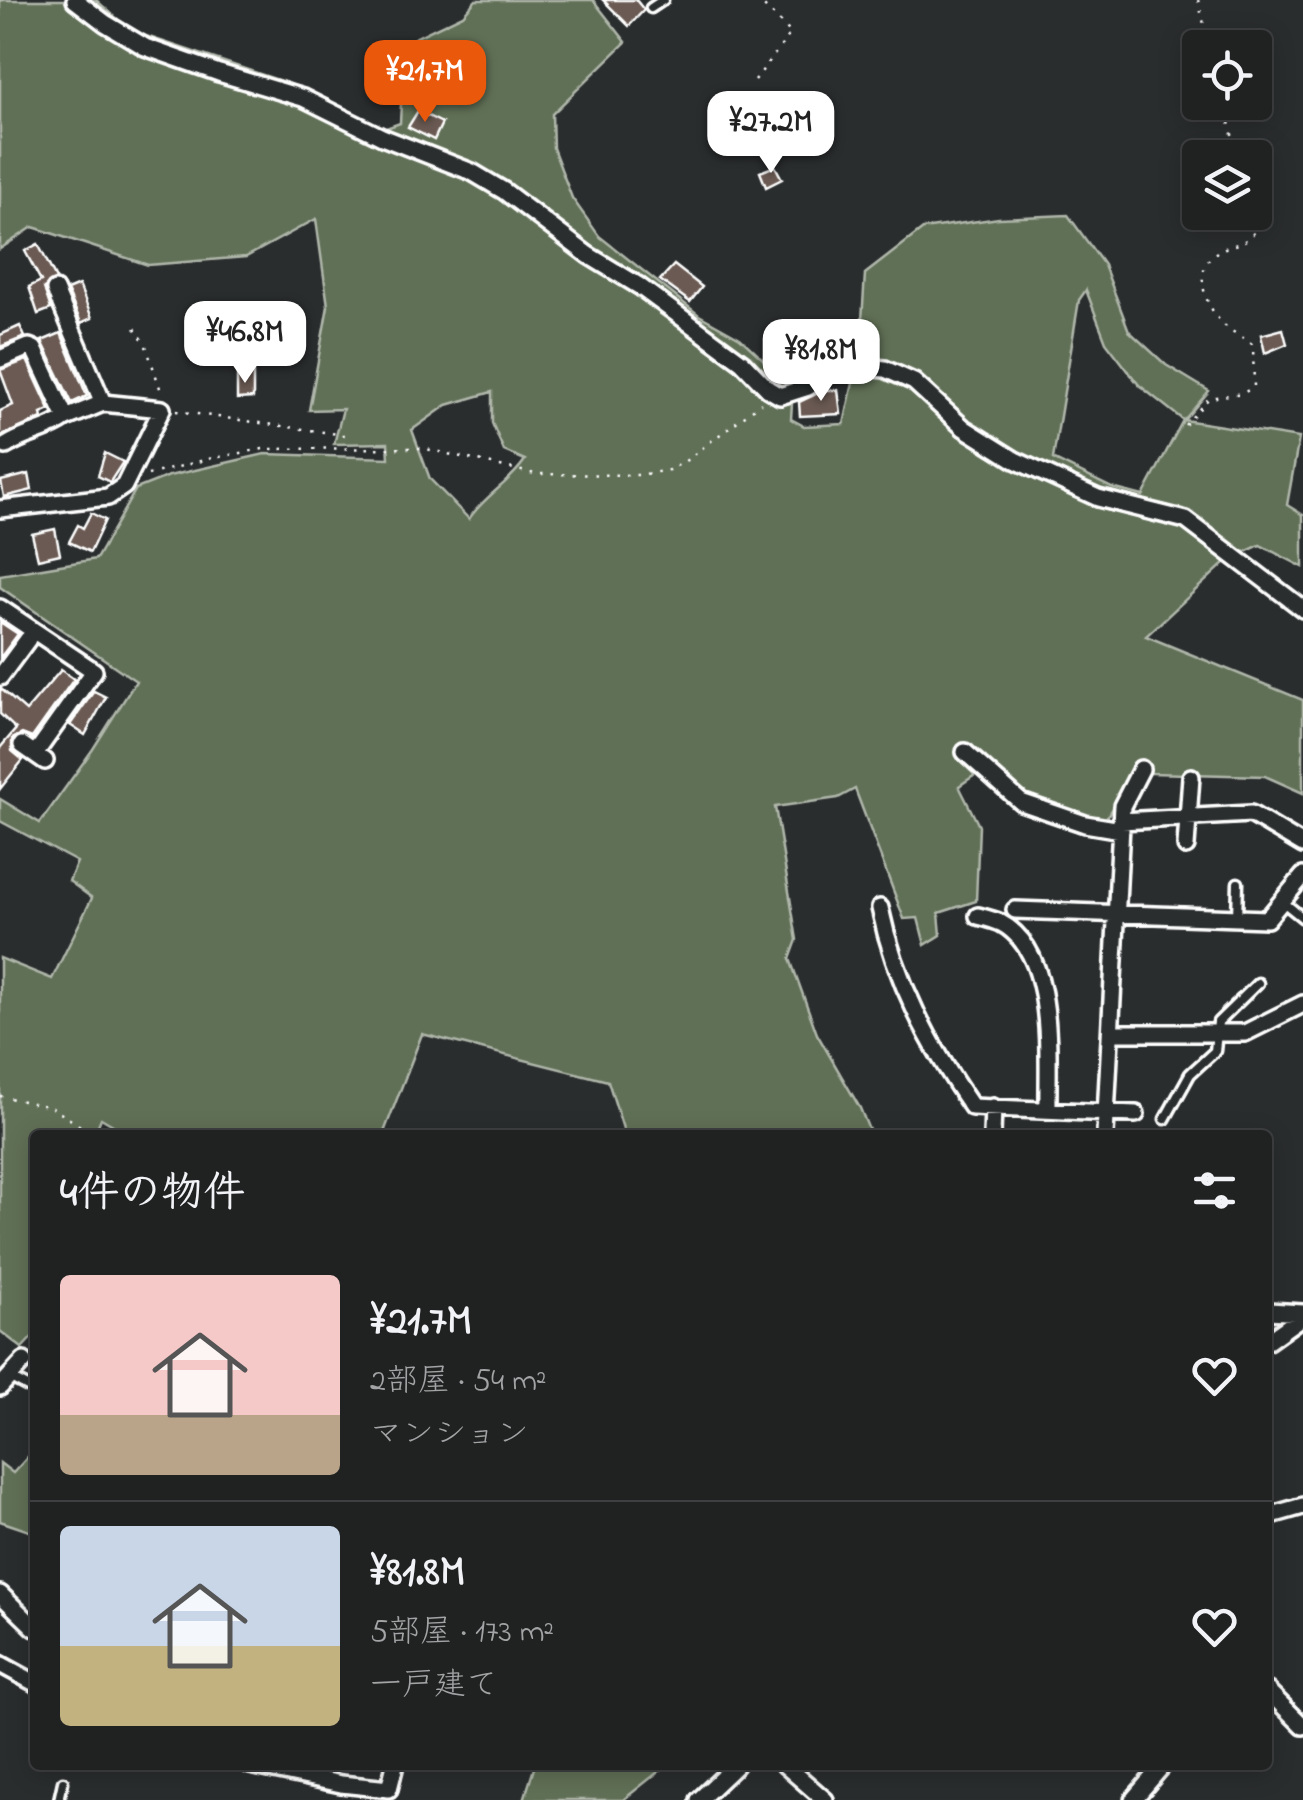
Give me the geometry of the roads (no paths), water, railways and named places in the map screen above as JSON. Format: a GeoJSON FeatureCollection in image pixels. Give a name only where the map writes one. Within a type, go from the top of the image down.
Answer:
{"type":"FeatureCollection","features":[{"type":"Feature","properties":{"kind":"street"},"geometry":{"type":"LineString","coordinates":[[75,0],[145,46],[303,98],[382,137],[472,172],[588,255],[640,286],[742,362],[780,396],[854,366],[885,369],[914,382],[964,428],[1016,460],[1098,498],[1186,520],[1303,609]]}},
{"type":"Feature","properties":{"kind":"street"},"geometry":{"type":"LineString","coordinates":[[54,290],[103,403]]}},
{"type":"Feature","properties":{"kind":"street"},"geometry":{"type":"LineString","coordinates":[[0,359],[29,347],[34,349],[66,418]]}},
{"type":"Feature","properties":{"kind":"street"},"geometry":{"type":"LineString","coordinates":[[0,509],[108,497],[124,486],[162,409],[103,403],[6,446]]}},
{"type":"Feature","properties":{"kind":"street"},"geometry":{"type":"LineString","coordinates":[[0,608],[94,671],[34,753]]}},
{"type":"Feature","properties":{"kind":"street"},"geometry":{"type":"LineString","coordinates":[[0,677],[28,639]]}},
{"type":"Feature","properties":{"kind":"street"},"geometry":{"type":"LineString","coordinates":[[964,752],[1021,802],[1085,824],[1121,826],[1251,814],[1303,845]]}},
{"type":"Feature","properties":{"kind":"street"},"geometry":{"type":"LineString","coordinates":[[1105,1130],[1122,806],[1141,769]]}},
{"type":"Feature","properties":{"kind":"street"},"geometry":{"type":"LineString","coordinates":[[1186,846],[1190,777]]}},
{"type":"Feature","properties":{"kind":"street"},"geometry":{"type":"LineString","coordinates":[[1014,910],[1267,919],[1303,876]]}},
{"type":"Feature","properties":{"kind":"street"},"geometry":{"type":"LineString","coordinates":[[880,908],[897,970],[943,1065],[972,1107],[1136,1114]]}},
{"type":"Feature","properties":{"kind":"street"},"geometry":{"type":"LineString","coordinates":[[978,916],[1002,924],[1031,956],[1046,1005],[1048,1109]]}},
{"type":"Feature","properties":{"kind":"street"},"geometry":{"type":"LineString","coordinates":[[1111,1033],[1244,1032],[1303,1004]]}},
{"type":"Feature","properties":{"kind":"street"},"geometry":{"type":"LineString","coordinates":[[992,1130],[993,1107]]}},
{"type":"Feature","properties":{"kind":"street"},"geometry":{"type":"LineString","coordinates":[[1272,1311],[1303,1314]]}},
{"type":"Feature","properties":{"kind":"street"},"geometry":{"type":"LineString","coordinates":[[1272,1337],[1303,1314]]}},
{"type":"Feature","properties":{"kind":"street"},"geometry":{"type":"LineString","coordinates":[[4,1382],[24,1361]]}},
{"type":"Feature","properties":{"kind":"street"},"geometry":{"type":"LineString","coordinates":[[1272,1515],[1303,1506]]}},
{"type":"Feature","properties":{"kind":"street"},"geometry":{"type":"LineString","coordinates":[[0,1594],[30,1623]]}},
{"type":"Feature","properties":{"kind":"street"},"geometry":{"type":"LineString","coordinates":[[0,1664],[30,1679]]}},
{"type":"Feature","properties":{"kind":"street"},"geometry":{"type":"LineString","coordinates":[[1272,1695],[1303,1726]]}},
{"type":"Feature","properties":{"kind":"street"},"geometry":{"type":"LineString","coordinates":[[274,1770],[389,1790],[393,1770]]}},
{"type":"Feature","properties":{"kind":"street"},"geometry":{"type":"LineString","coordinates":[[699,1800],[731,1770]]}},
{"type":"Feature","properties":{"kind":"street"},"geometry":{"type":"LineString","coordinates":[[791,1770],[825,1800]]}},
{"type":"Feature","properties":{"kind":"street"},"geometry":{"type":"LineString","coordinates":[[1134,1800],[1160,1770]]}},
{"type":"Feature","properties":{"kind":"lane"},"geometry":{"type":"LineString","coordinates":[[651,8],[662,0]]}},
{"type":"Feature","properties":{"kind":"lane"},"geometry":{"type":"LineString","coordinates":[[1237,918],[1238,883]]}},
{"type":"Feature","properties":{"kind":"lane"},"geometry":{"type":"LineString","coordinates":[[1282,901],[1303,918]]}},
{"type":"Feature","properties":{"kind":"lane"},"geometry":{"type":"LineString","coordinates":[[1165,1119],[1190,1074],[1216,1052],[1218,1022],[1258,983]]}},
{"type":"Feature","properties":{"kind":"lane"},"geometry":{"type":"LineString","coordinates":[[4,1382],[30,1390]]}},
{"type":"Feature","properties":{"kind":"lane"},"geometry":{"type":"LineString","coordinates":[[60,1800],[63,1782]]}}]}
